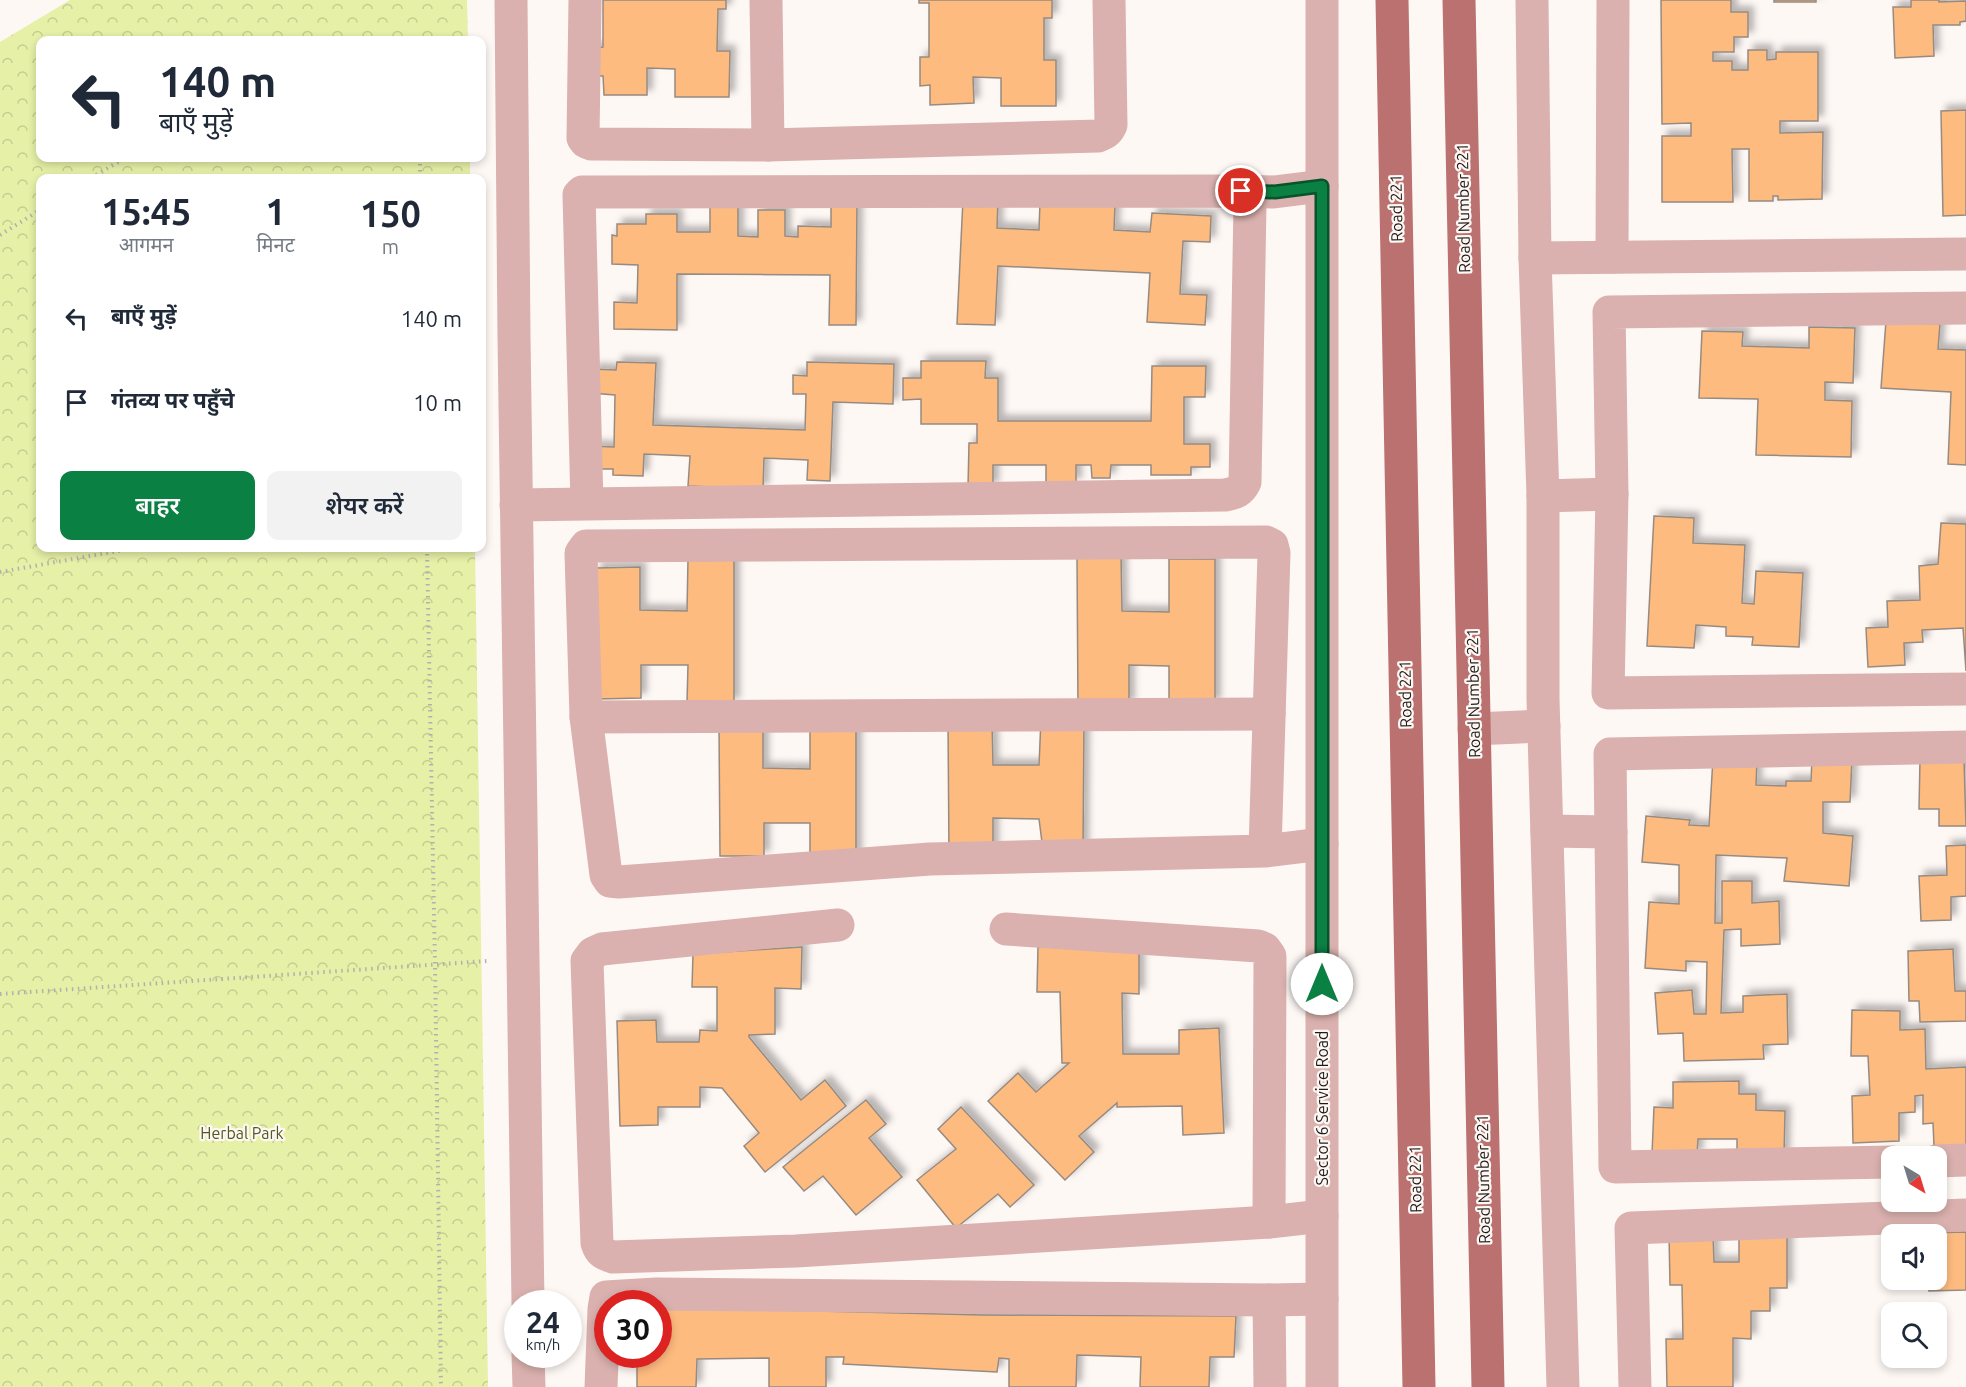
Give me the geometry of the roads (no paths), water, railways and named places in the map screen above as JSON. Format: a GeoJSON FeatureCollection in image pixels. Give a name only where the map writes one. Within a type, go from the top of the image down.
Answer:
{"type":"FeatureCollection","features":[{"type":"Feature","properties":{"kind":"main road","name":"Road 221"},"geometry":{"type":"LineString","coordinates":[[1392,0],[1419,1387]]}},
{"type":"Feature","properties":{"kind":"main road","name":"Road Number 221"},"geometry":{"type":"LineString","coordinates":[[1459,0],[1488,1387]]}},
{"type":"Feature","properties":{"kind":"street"},"geometry":{"type":"LineString","coordinates":[[511,0],[528,1290]]}},
{"type":"Feature","properties":{"kind":"street"},"geometry":{"type":"LineString","coordinates":[[585,0],[583,138],[586,142],[591,144],[768,145],[1098,136],[1104,134],[1111,125],[1109,0]]}},
{"type":"Feature","properties":{"kind":"street"},"geometry":{"type":"LineString","coordinates":[[766,0],[768,145]]}},
{"type":"Feature","properties":{"kind":"street","name":"Sector 6 Service Road"},"geometry":{"type":"LineString","coordinates":[[1322,0],[1322,1387]]}},
{"type":"Feature","properties":{"kind":"street"},"geometry":{"type":"LineString","coordinates":[[1532,0],[1535,258],[1543,496],[1544,726],[1563,1387]]}},
{"type":"Feature","properties":{"kind":"street"},"geometry":{"type":"LineString","coordinates":[[1612,257],[1613,0]]}},
{"type":"Feature","properties":{"kind":"street"},"geometry":{"type":"LineString","coordinates":[[587,504],[579,195],[582,192],[1275,192],[1322,186]]}},
{"type":"Feature","properties":{"kind":"street"},"geometry":{"type":"LineString","coordinates":[[516,505],[1225,495],[1235,493],[1241,490],[1245,482],[1250,205],[1241,191]]}},
{"type":"Feature","properties":{"kind":"street"},"geometry":{"type":"LineString","coordinates":[[1535,258],[1966,254]]}},
{"type":"Feature","properties":{"kind":"street"},"geometry":{"type":"LineString","coordinates":[[1966,308],[1609,312],[1612,494],[1608,693],[1966,689]]}},
{"type":"Feature","properties":{"kind":"street"},"geometry":{"type":"LineString","coordinates":[[1543,496],[1612,494]]}},
{"type":"Feature","properties":{"kind":"street"},"geometry":{"type":"LineString","coordinates":[[1265,851],[1274,553],[1272,545],[1266,542],[586,546],[581,553],[586,717],[606,875],[610,881],[930,859],[1265,851],[1322,844]]}},
{"type":"Feature","properties":{"kind":"street"},"geometry":{"type":"LineString","coordinates":[[586,717],[1269,714]]}},
{"type":"Feature","properties":{"kind":"street"},"geometry":{"type":"LineString","coordinates":[[1474,729],[1544,726]]}},
{"type":"Feature","properties":{"kind":"street"},"geometry":{"type":"LineString","coordinates":[[1881,1162],[1615,1167],[1610,754],[1966,747]]}},
{"type":"Feature","properties":{"kind":"street"},"geometry":{"type":"LineString","coordinates":[[1547,831],[1611,832]]}},
{"type":"Feature","properties":{"kind":"street"},"geometry":{"type":"LineString","coordinates":[[838,926],[602,949],[592,953],[587,961],[597,1243],[603,1254],[613,1257],[796,1251],[1269,1222],[1322,1216]]}},
{"type":"Feature","properties":{"kind":"street"},"geometry":{"type":"LineString","coordinates":[[1006,929],[1258,946],[1265,949],[1270,956],[1269,1222]]}},
{"type":"Feature","properties":{"kind":"street"},"geometry":{"type":"LineString","coordinates":[[1947,1161],[1966,1160]]}},
{"type":"Feature","properties":{"kind":"street"},"geometry":{"type":"LineString","coordinates":[[1635,1387],[1631,1228],[1966,1215]]}},
{"type":"Feature","properties":{"kind":"street"},"geometry":{"type":"LineString","coordinates":[[601,1387],[606,1297],[656,1294],[1322,1299]]}},
{"type":"Feature","properties":{"kind":"street"},"geometry":{"type":"LineString","coordinates":[[1269,1300],[1270,1387]]}},
{"type":"Feature","properties":{"kind":"street"},"geometry":{"type":"LineString","coordinates":[[528,1368],[529,1387]]}},
{"type":"Feature","properties":{"kind":"park label","name":"Herbal Park"},"geometry":{"type":"Point","coordinates":[242,1133]}}]}
